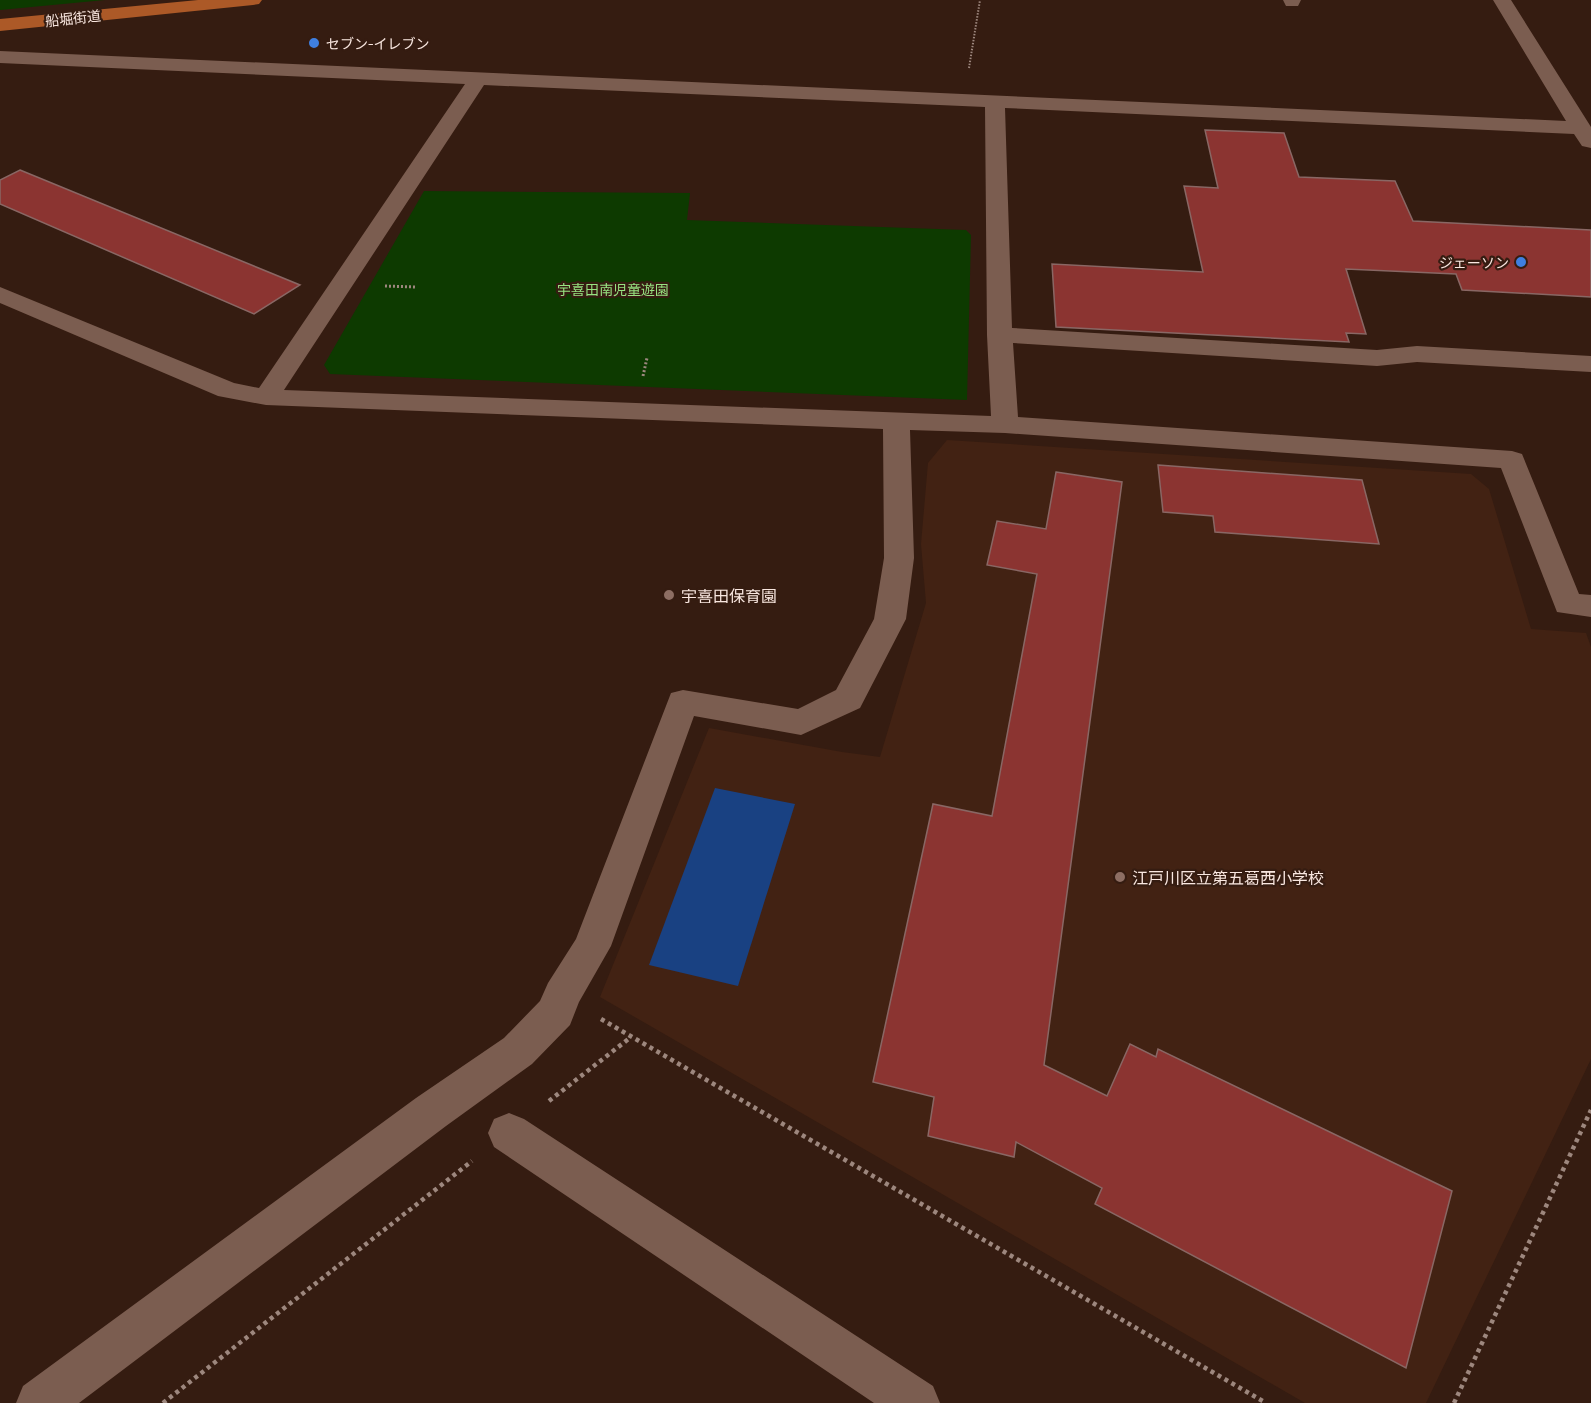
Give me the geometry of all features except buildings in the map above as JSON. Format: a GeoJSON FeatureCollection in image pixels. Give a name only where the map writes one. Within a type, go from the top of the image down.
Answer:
{"type":"FeatureCollection","features":[{"type":"Feature","properties":{"kind":"main road","name":"船堀街道"},"geometry":{"type":"LineString","coordinates":[[0,25],[253,0]]}},
{"type":"Feature","properties":{"kind":"street"},"geometry":{"type":"LineString","coordinates":[[1502,0],[1586,137]]}},
{"type":"Feature","properties":{"kind":"street"},"geometry":{"type":"LineString","coordinates":[[0,57],[995,100],[1586,137]]}},
{"type":"Feature","properties":{"kind":"street"},"geometry":{"type":"LineString","coordinates":[[266,397],[479,78]]}},
{"type":"Feature","properties":{"kind":"street"},"geometry":{"type":"LineString","coordinates":[[995,100],[1000,335],[1005,425]]}},
{"type":"Feature","properties":{"kind":"street"},"geometry":{"type":"LineString","coordinates":[[0,294],[227,390],[266,397],[1005,425],[1512,460],[1568,604],[1591,606]]}},
{"type":"Feature","properties":{"kind":"street"},"geometry":{"type":"LineString","coordinates":[[1000,335],[1377,358],[1417,354],[1591,364]]}},
{"type":"Feature","properties":{"kind":"street"},"geometry":{"type":"LineString","coordinates":[[40,1403],[431,1112],[518,1051],[556,1012],[562,995],[592,946],[683,702],[801,722],[848,699],[890,619],[899,558],[897,422]]}},
{"type":"Feature","properties":{"kind":"street"},"geometry":{"type":"LineString","coordinates":[[508,1133],[916,1403]]}},
{"type":"Feature","properties":{"kind":"path"},"geometry":{"type":"LineString","coordinates":[[964,99],[980,0]]}},
{"type":"Feature","properties":{"kind":"path"},"geometry":{"type":"LineString","coordinates":[[376,285],[416,287]]}},
{"type":"Feature","properties":{"kind":"path"},"geometry":{"type":"LineString","coordinates":[[562,995],[1266,1403]]}},
{"type":"Feature","properties":{"kind":"path"},"geometry":{"type":"LineString","coordinates":[[163,1403],[631,1037]]}},
{"type":"Feature","properties":{"kind":"path"},"geometry":{"type":"LineString","coordinates":[[1454,1403],[1591,1110]]}},
{"type":"Feature","properties":{"kind":"shaded area","name":"江戸川区立第五葛西小学校"},"geometry":{"type":"Polygon","coordinates":[[[947,440],[1471,474],[1489,489],[1531,629],[1586,633],[1591,647],[1591,1059],[1426,1403],[1305,1403],[600,997],[709,728],[880,757],[926,603],[921,544],[928,463],[947,440]]]}},
{"type":"Feature","properties":{"kind":"green space"},"geometry":{"type":"Polygon","coordinates":[[[0,0],[105,0],[0,10],[0,0]]]}},
{"type":"Feature","properties":{"kind":"green space","name":"宇喜田南児童遊園"},"geometry":{"type":"Polygon","coordinates":[[[424,191],[690,193],[687,220],[966,230],[971,235],[967,400],[330,374],[324,365],[424,191]]]}},
{"type":"Feature","properties":{"kind":"water"},"geometry":{"type":"Polygon","coordinates":[[[715,788],[795,804],[738,986],[649,965],[715,788]]]}},
{"type":"Feature","properties":{"kind":"place","name":"セブン-イレブン"},"geometry":{"type":"Point","coordinates":[314,43]}},
{"type":"Feature","properties":{"kind":"place","name":"ジェーソン"},"geometry":{"type":"Point","coordinates":[1521,262]}},
{"type":"Feature","properties":{"kind":"place","name":"宇喜田保育園"},"geometry":{"type":"Point","coordinates":[669,595]}},
{"type":"Feature","properties":{"kind":"place","name":"江戸川区立第五葛西小学校"},"geometry":{"type":"Point","coordinates":[1120,877]}}]}
